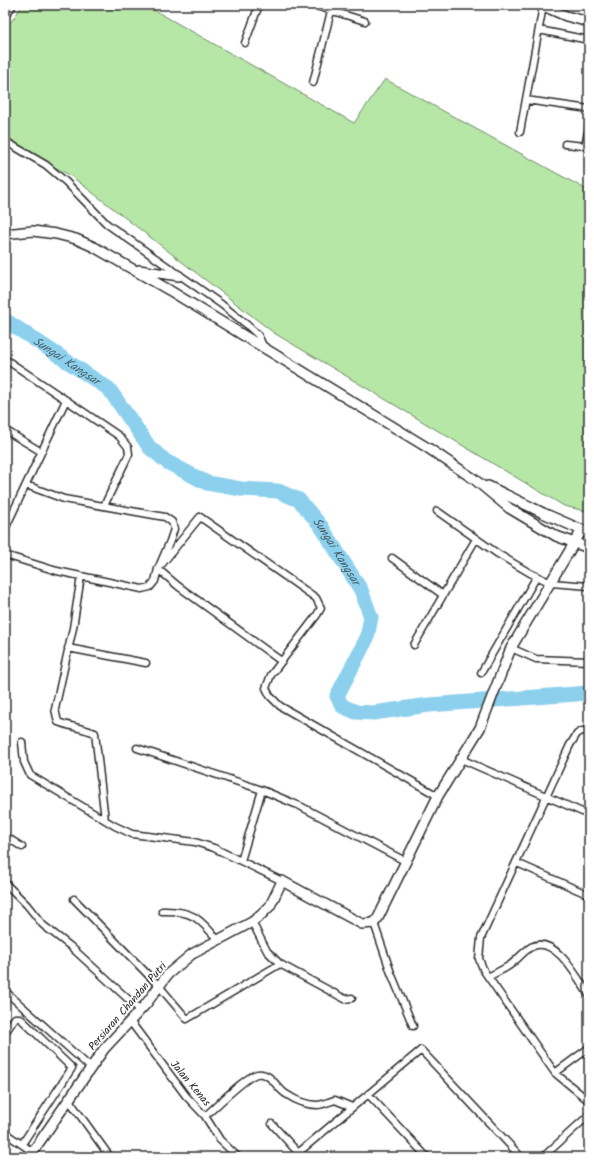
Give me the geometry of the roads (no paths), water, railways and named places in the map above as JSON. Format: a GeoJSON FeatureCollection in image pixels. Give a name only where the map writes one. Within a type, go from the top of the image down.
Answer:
{"type":"FeatureCollection","features":[{"type":"Feature","properties":{"kind":"street"},"geometry":{"type":"LineString","coordinates":[[5,16],[13,5]]}},
{"type":"Feature","properties":{"kind":"street"},"geometry":{"type":"LineString","coordinates":[[245,43],[259,5]]}},
{"type":"Feature","properties":{"kind":"street"},"geometry":{"type":"LineString","coordinates":[[313,5],[364,21]]}},
{"type":"Feature","properties":{"kind":"street"},"geometry":{"type":"LineString","coordinates":[[520,132],[539,30],[542,5],[566,16],[589,22]]}},
{"type":"Feature","properties":{"kind":"street"},"geometry":{"type":"LineString","coordinates":[[313,83],[331,11]]}},
{"type":"Feature","properties":{"kind":"street"},"geometry":{"type":"LineString","coordinates":[[539,30],[589,40]]}},
{"type":"Feature","properties":{"kind":"street"},"geometry":{"type":"LineString","coordinates":[[526,100],[589,109]]}},
{"type":"Feature","properties":{"kind":"street"},"geometry":{"type":"LineString","coordinates":[[565,144],[585,146],[589,127]]}},
{"type":"Feature","properties":{"kind":"street"},"geometry":{"type":"LineString","coordinates":[[5,141],[46,165],[66,182],[107,224],[179,276],[221,304],[252,328],[258,335],[265,349]]}},
{"type":"Feature","properties":{"kind":"street"},"geometry":{"type":"LineString","coordinates":[[5,234],[33,230],[76,238],[134,270],[428,448],[474,480],[509,508],[556,536],[589,548]]}},
{"type":"Feature","properties":{"kind":"street"},"geometry":{"type":"LineString","coordinates":[[134,270],[179,276]]}},
{"type":"Feature","properties":{"kind":"street"},"geometry":{"type":"LineString","coordinates":[[5,359],[118,436],[128,447],[129,454],[104,506]]}},
{"type":"Feature","properties":{"kind":"street"},"geometry":{"type":"LineString","coordinates":[[5,529],[40,452],[66,400]]}},
{"type":"Feature","properties":{"kind":"street"},"geometry":{"type":"LineString","coordinates":[[5,430],[40,452]]}},
{"type":"Feature","properties":{"kind":"street"},"geometry":{"type":"LineString","coordinates":[[22,742],[24,762],[30,775],[105,820],[132,834],[195,842],[214,848],[308,893],[362,924],[374,923],[378,918],[438,796],[480,728],[511,648],[575,543],[586,532],[474,480]]}},
{"type":"Feature","properties":{"kind":"street"},"geometry":{"type":"LineString","coordinates":[[5,555],[57,571],[142,589],[150,587],[155,581],[158,569],[174,529],[172,522],[165,517],[64,499],[26,484]]}},
{"type":"Feature","properties":{"kind":"street"},"geometry":{"type":"LineString","coordinates":[[437,511],[498,554],[551,583],[589,586]]}},
{"type":"Feature","properties":{"kind":"street"},"geometry":{"type":"LineString","coordinates":[[158,569],[200,517],[316,598],[320,608],[317,616],[271,675],[266,688],[270,696],[280,706],[438,796]]}},
{"type":"Feature","properties":{"kind":"street"},"geometry":{"type":"LineString","coordinates":[[414,645],[476,539]]}},
{"type":"Feature","properties":{"kind":"street"},"geometry":{"type":"LineString","coordinates":[[392,558],[443,595]]}},
{"type":"Feature","properties":{"kind":"street"},"geometry":{"type":"LineString","coordinates":[[158,569],[178,586],[281,661]]}},
{"type":"Feature","properties":{"kind":"street"},"geometry":{"type":"LineString","coordinates":[[81,576],[73,628],[55,709],[58,722],[95,733],[105,820]]}},
{"type":"Feature","properties":{"kind":"street"},"geometry":{"type":"LineString","coordinates":[[481,673],[537,576]]}},
{"type":"Feature","properties":{"kind":"street"},"geometry":{"type":"LineString","coordinates":[[68,648],[146,663]]}},
{"type":"Feature","properties":{"kind":"street"},"geometry":{"type":"LineString","coordinates":[[511,648],[536,659],[589,660]]}},
{"type":"Feature","properties":{"kind":"street"},"geometry":{"type":"LineString","coordinates":[[589,732],[582,731],[577,734],[481,938],[478,959],[488,977],[555,1073],[589,1101]]}},
{"type":"Feature","properties":{"kind":"street"},"geometry":{"type":"LineString","coordinates":[[137,748],[262,790],[300,806],[405,861]]}},
{"type":"Feature","properties":{"kind":"street"},"geometry":{"type":"LineString","coordinates":[[461,759],[546,798],[589,815]]}},
{"type":"Feature","properties":{"kind":"street"},"geometry":{"type":"LineString","coordinates":[[242,861],[262,790]]}},
{"type":"Feature","properties":{"kind":"street"},"geometry":{"type":"LineString","coordinates":[[5,836],[22,847]]}},
{"type":"Feature","properties":{"kind":"street"},"geometry":{"type":"LineString","coordinates":[[517,863],[589,895]]}},
{"type":"Feature","properties":{"kind":"street","name":"Persiaran Chandan Putri"},"geometry":{"type":"LineString","coordinates":[[31,1154],[104,1049],[140,1010],[168,974],[192,954],[252,922],[270,906],[282,881]]}},
{"type":"Feature","properties":{"kind":"street"},"geometry":{"type":"LineString","coordinates":[[5,883],[27,905],[43,925],[70,946],[140,1010]]}},
{"type":"Feature","properties":{"kind":"street"},"geometry":{"type":"LineString","coordinates":[[74,900],[159,986],[187,1019],[280,964]]}},
{"type":"Feature","properties":{"kind":"street"},"geometry":{"type":"LineString","coordinates":[[162,911],[189,913],[201,920],[218,940]]}},
{"type":"Feature","properties":{"kind":"street"},"geometry":{"type":"LineString","coordinates":[[252,922],[266,951],[280,964],[345,999],[352,998]]}},
{"type":"Feature","properties":{"kind":"street"},"geometry":{"type":"LineString","coordinates":[[374,923],[390,973],[413,1026]]}},
{"type":"Feature","properties":{"kind":"street"},"geometry":{"type":"LineString","coordinates":[[488,977],[510,965],[530,948],[540,944],[552,948],[568,963],[589,995]]}},
{"type":"Feature","properties":{"kind":"street"},"geometry":{"type":"LineString","coordinates":[[5,991],[91,1068]]}},
{"type":"Feature","properties":{"kind":"street"},"geometry":{"type":"LineString","coordinates":[[5,1033],[15,1018],[20,1018],[72,1068],[22,1144]]}},
{"type":"Feature","properties":{"kind":"street","name":"Jalan Kenas"},"geometry":{"type":"LineString","coordinates":[[130,1021],[186,1096],[205,1116],[220,1140],[238,1157]]}},
{"type":"Feature","properties":{"kind":"street"},"geometry":{"type":"LineString","coordinates":[[555,1073],[589,1048]]}},
{"type":"Feature","properties":{"kind":"street"},"geometry":{"type":"LineString","coordinates":[[272,1124],[300,1155],[352,1107],[421,1050],[521,1157]]}},
{"type":"Feature","properties":{"kind":"street"},"geometry":{"type":"LineString","coordinates":[[205,1116],[237,1088],[259,1073],[269,1076],[284,1094],[300,1102],[318,1106],[335,1100],[352,1107]]}},
{"type":"Feature","properties":{"kind":"street"},"geometry":{"type":"LineString","coordinates":[[368,1094],[427,1157]]}},
{"type":"Feature","properties":{"kind":"street"},"geometry":{"type":"LineString","coordinates":[[69,1100],[110,1157]]}},
{"type":"Feature","properties":{"kind":"street"},"geometry":{"type":"LineString","coordinates":[[544,1157],[589,1116]]}},
{"type":"Feature","properties":{"kind":"street"},"geometry":{"type":"LineString","coordinates":[[5,1133],[22,1144],[31,1154]]}},
{"type":"Feature","properties":{"kind":"waterway","name":"Sungai Kangsar"},"geometry":{"type":"LineString","coordinates":[[5,320],[109,389],[150,448],[167,462],[207,483],[241,489],[278,491],[299,500],[321,526],[361,590],[371,617],[367,638],[337,696],[342,706],[356,712],[373,713],[429,705],[589,693]]}}]}
